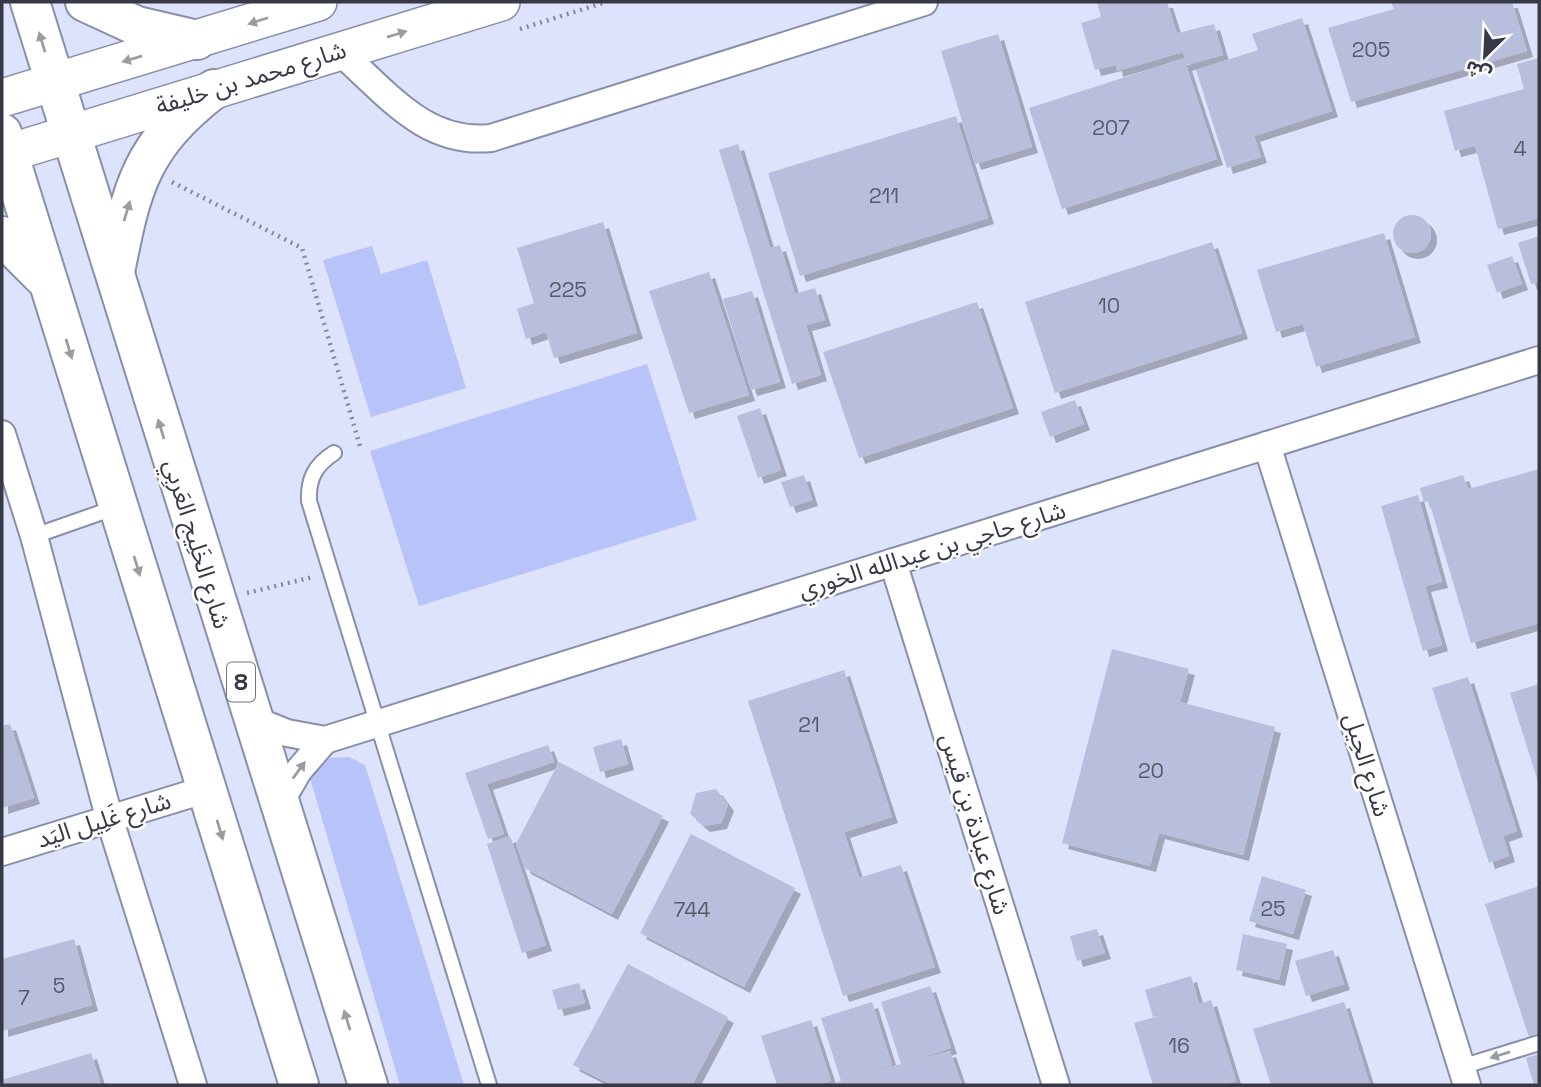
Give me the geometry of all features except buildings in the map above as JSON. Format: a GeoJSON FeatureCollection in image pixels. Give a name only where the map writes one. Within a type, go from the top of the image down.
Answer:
{"type":"FeatureCollection","features":[{"type":"Feature","properties":{"kind":"highway","name":"شارع الخَلِيج العَربِي"},"geometry":{"type":"LineString","coordinates":[[30,2],[368,1085]]}},
{"type":"Feature","properties":{"kind":"highway"},"geometry":{"type":"LineString","coordinates":[[85,2],[137,26],[198,40]]}},
{"type":"Feature","properties":{"kind":"highway"},"geometry":{"type":"LineString","coordinates":[[114,278],[123,222],[144,168],[173,125],[214,89]]}},
{"type":"Feature","properties":{"kind":"highway"},"geometry":{"type":"LineString","coordinates":[[4,147],[299,1085]]}},
{"type":"Feature","properties":{"kind":"highway"},"geometry":{"type":"LineString","coordinates":[[2,236],[49,284]]}},
{"type":"Feature","properties":{"kind":"main road"},"geometry":{"type":"LineString","coordinates":[[2,98],[318,2]]}},
{"type":"Feature","properties":{"kind":"main road","name":"شارع محمد بن خليفة"},"geometry":{"type":"LineString","coordinates":[[4,147],[69,133],[502,2]]}},
{"type":"Feature","properties":{"kind":"street"},"geometry":{"type":"LineString","coordinates":[[339,51],[421,123],[445,136],[476,140],[505,134],[924,2]]}},
{"type":"Feature","properties":{"kind":"street","name":"شارع حاجي بن عبدالله الخوري"},"geometry":{"type":"LineString","coordinates":[[252,719],[287,733],[325,740],[1539,360]]}},
{"type":"Feature","properties":{"kind":"street"},"geometry":{"type":"LineString","coordinates":[[2,434],[34,536],[109,817],[193,1085]]}},
{"type":"Feature","properties":{"kind":"street","name":"شارع الحِيل"},"geometry":{"type":"LineString","coordinates":[[1267,445],[1464,1076]]}},
{"type":"Feature","properties":{"kind":"street","name":"شارع عبادة بن قيس"},"geometry":{"type":"LineString","coordinates":[[894,562],[1056,1085]]}},
{"type":"Feature","properties":{"kind":"street"},"geometry":{"type":"LineString","coordinates":[[279,804],[299,770],[325,740]]}},
{"type":"Feature","properties":{"kind":"street","name":"شارع غَلِيل اليَد"},"geometry":{"type":"LineString","coordinates":[[2,852],[207,789]]}},
{"type":"Feature","properties":{"kind":"lane"},"geometry":{"type":"LineString","coordinates":[[334,453],[316,467],[308,489],[309,500],[489,1085]]}},
{"type":"Feature","properties":{"kind":"lane"},"geometry":{"type":"LineString","coordinates":[[34,536],[118,507]]}},
{"type":"Feature","properties":{"kind":"lane"},"geometry":{"type":"LineString","coordinates":[[1464,1076],[1539,1043]]}},
{"type":"Feature","properties":{"kind":"path"},"geometry":{"type":"LineString","coordinates":[[171,181],[302,248],[360,446]]}},
{"type":"Feature","properties":{"kind":"path"},"geometry":{"type":"LineString","coordinates":[[247,593],[331,573]]}},
{"type":"Feature","properties":{"kind":"shaded area"},"geometry":{"type":"Polygon","coordinates":[[[372,246],[381,274],[427,260],[466,388],[371,417],[323,260],[372,246]]]}},
{"type":"Feature","properties":{"kind":"shaded area"},"geometry":{"type":"Polygon","coordinates":[[[647,364],[697,520],[419,606],[370,451],[647,364]]]}},
{"type":"Feature","properties":{"kind":"shaded area"},"geometry":{"type":"Polygon","coordinates":[[[349,757],[365,765],[464,1085],[400,1085],[310,778],[330,758],[349,757]]]}}]}
